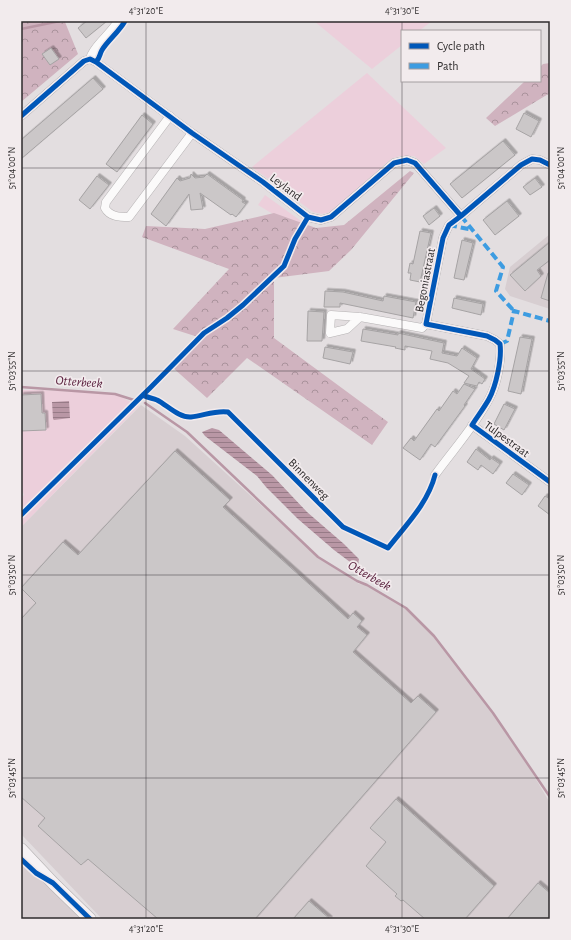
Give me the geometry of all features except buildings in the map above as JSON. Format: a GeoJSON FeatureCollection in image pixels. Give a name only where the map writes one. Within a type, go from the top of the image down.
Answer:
{"type":"FeatureCollection","features":[{"type":"Feature","properties":{"kind":"street"},"geometry":{"type":"LineString","coordinates":[[21,116],[84,61],[90,59],[91,54],[118,21]]}},
{"type":"Feature","properties":{"kind":"street","name":"Leyland"},"geometry":{"type":"LineString","coordinates":[[90,59],[192,133],[263,182],[308,217],[321,220],[331,217],[394,163],[407,160],[415,163],[461,216]]}},
{"type":"Feature","properties":{"kind":"street"},"geometry":{"type":"LineString","coordinates":[[170,116],[106,202],[105,208],[110,214],[129,217],[192,133]]}},
{"type":"Feature","properties":{"kind":"street","name":"Begoniastraat"},"geometry":{"type":"LineString","coordinates":[[360,317],[422,328],[426,324],[443,238],[449,225],[521,166],[532,159],[540,160],[550,165]]}},
{"type":"Feature","properties":{"kind":"street","name":"Begoniastraat"},"geometry":{"type":"LineString","coordinates":[[426,324],[487,336],[496,340],[500,344],[501,353],[495,383],[490,398],[472,426],[435,475]]}},
{"type":"Feature","properties":{"kind":"street","name":"Tulpestraat"},"geometry":{"type":"LineString","coordinates":[[472,426],[550,482]]}},
{"type":"Feature","properties":{"kind":"street"},"geometry":{"type":"LineString","coordinates":[[21,849],[90,919]]}},
{"type":"Feature","properties":{"kind":"shaded area"},"geometry":{"type":"Polygon","coordinates":[[[314,21],[432,21],[420,30],[401,30],[401,46],[372,69],[314,21]]]}},
{"type":"Feature","properties":{"kind":"shaded area"},"geometry":{"type":"Polygon","coordinates":[[[367,73],[446,148],[424,164],[414,156],[400,156],[391,159],[331,212],[322,214],[313,212],[252,167],[367,73]]]}},
{"type":"Feature","properties":{"kind":"shaded area"},"geometry":{"type":"Polygon","coordinates":[[[265,195],[301,221],[296,228],[258,205],[265,195]]]}},
{"type":"Feature","properties":{"kind":"shaded area"},"geometry":{"type":"Polygon","coordinates":[[[550,234],[550,309],[510,296],[505,289],[510,267],[550,234]]]}},
{"type":"Feature","properties":{"kind":"shaded area"},"geometry":{"type":"Polygon","coordinates":[[[21,390],[115,394],[139,406],[21,527],[21,497],[24,495],[21,488],[21,390]]]}},
{"type":"Feature","properties":{"kind":"shaded area"},"geometry":{"type":"Polygon","coordinates":[[[69,401],[70,418],[54,420],[52,402],[69,401]]]}},
{"type":"Feature","properties":{"kind":"shaded area"},"geometry":{"type":"Polygon","coordinates":[[[141,405],[185,436],[318,557],[359,584],[367,585],[406,608],[434,636],[493,713],[524,759],[550,803],[550,919],[102,919],[21,834],[21,527],[141,405]]]}},
{"type":"Feature","properties":{"kind":"shaded area"},"geometry":{"type":"Polygon","coordinates":[[[212,428],[219,430],[272,475],[307,512],[359,559],[358,565],[350,562],[334,550],[298,519],[257,476],[205,436],[202,432],[212,428]]]}},
{"type":"Feature","properties":{"kind":"shaded area"},"geometry":{"type":"Polygon","coordinates":[[[21,856],[81,919],[21,919],[21,856]]]}},
{"type":"Feature","properties":{"kind":"green space"},"geometry":{"type":"Polygon","coordinates":[[[21,21],[65,22],[78,54],[21,102],[21,21]]]}},
{"type":"Feature","properties":{"kind":"green space"},"geometry":{"type":"Polygon","coordinates":[[[550,63],[550,93],[495,126],[486,118],[524,82],[541,82],[541,66],[543,64],[550,63]]]}},
{"type":"Feature","properties":{"kind":"green space"},"geometry":{"type":"Polygon","coordinates":[[[410,171],[414,173],[351,250],[329,271],[274,278],[274,338],[388,422],[372,445],[247,358],[207,398],[172,367],[198,337],[173,329],[229,269],[142,237],[146,226],[205,229],[274,213],[316,228],[344,225],[410,171]]]}},
{"type":"Feature","properties":{"kind":"waterway"},"geometry":{"type":"LineString","coordinates":[[21,29],[60,21]]}},
{"type":"Feature","properties":{"kind":"waterway","name":"Otterbeek"},"geometry":{"type":"LineString","coordinates":[[21,387],[115,394],[134,400]]}},
{"type":"Feature","properties":{"kind":"waterway","name":"Otterbeek"},"geometry":{"type":"LineString","coordinates":[[145,403],[187,432],[318,557],[357,581],[367,585],[406,608],[434,636],[493,713],[550,797]]}},
{"type":"Feature","properties":{"kind":"marked path"},"geometry":{"type":"LineString","coordinates":[[461,216],[503,267],[496,291],[514,311]]}},
{"type":"Feature","properties":{"kind":"marked path"},"geometry":{"type":"LineString","coordinates":[[449,225],[473,230]]}},
{"type":"Feature","properties":{"kind":"marked path"},"geometry":{"type":"LineString","coordinates":[[500,344],[507,341],[514,311],[550,321]]}},
{"type":"Feature","properties":{"kind":"cycle path"},"geometry":{"type":"LineString","coordinates":[[96,62],[104,46],[120,29],[125,21]]}},
{"type":"Feature","properties":{"kind":"cycle path"},"geometry":{"type":"LineString","coordinates":[[21,116],[84,61],[90,59],[192,133],[263,182],[308,217],[321,220],[331,217],[394,163],[407,160],[415,163],[461,216]]}},
{"type":"Feature","properties":{"kind":"cycle path"},"geometry":{"type":"LineString","coordinates":[[550,165],[540,160],[532,159],[521,165],[449,225],[443,238],[426,324],[487,336],[500,344],[499,365],[494,387],[489,399],[472,425],[550,482]]}},
{"type":"Feature","properties":{"kind":"cycle path"},"geometry":{"type":"LineString","coordinates":[[21,515],[204,333],[227,318],[243,305],[284,266],[295,239],[308,217]]}},
{"type":"Feature","properties":{"kind":"cycle path","name":"Binnenweg"},"geometry":{"type":"LineString","coordinates":[[143,395],[157,400],[187,417],[218,412],[228,412],[343,527],[388,548],[422,504],[432,485],[435,475]]}},
{"type":"Feature","properties":{"kind":"cycle path"},"geometry":{"type":"LineString","coordinates":[[21,859],[36,873],[53,883],[90,919]]}}]}
